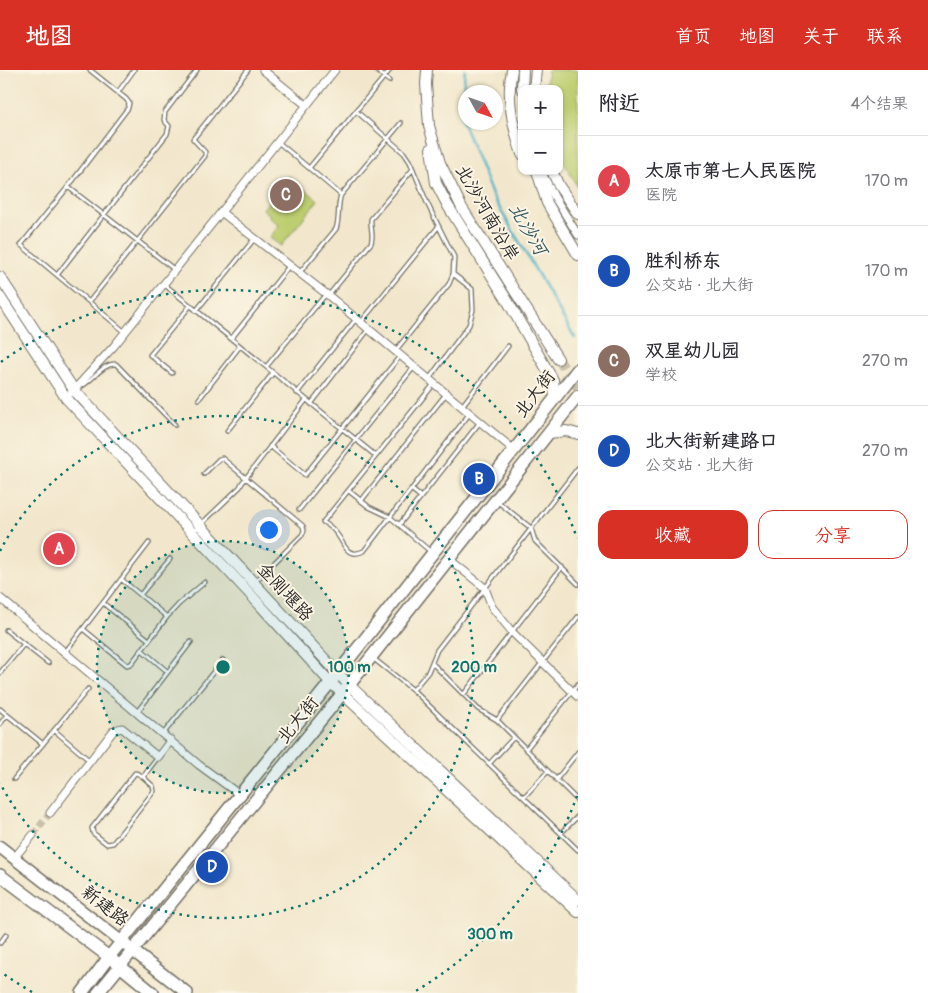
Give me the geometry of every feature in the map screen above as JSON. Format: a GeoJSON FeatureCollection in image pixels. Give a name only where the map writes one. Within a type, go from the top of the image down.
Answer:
{"type":"FeatureCollection","features":[{"type":"Feature","properties":{"kind":"main road","name":"北沙河南沿岸"},"geometry":{"type":"LineString","coordinates":[[427,70],[429,126],[440,163],[462,208],[558,358]]}},
{"type":"Feature","properties":{"kind":"main road"},"geometry":{"type":"LineString","coordinates":[[512,70],[511,106],[514,133],[518,144]]}},
{"type":"Feature","properties":{"kind":"main road"},"geometry":{"type":"LineString","coordinates":[[522,85],[523,70]]}},
{"type":"Feature","properties":{"kind":"main road"},"geometry":{"type":"LineString","coordinates":[[534,85],[536,70]]}},
{"type":"Feature","properties":{"kind":"main road"},"geometry":{"type":"LineString","coordinates":[[429,126],[436,182],[448,206],[507,300],[553,380],[555,397]]}},
{"type":"Feature","properties":{"kind":"main road"},"geometry":{"type":"LineString","coordinates":[[532,175],[578,255]]}},
{"type":"Feature","properties":{"kind":"main road"},"geometry":{"type":"LineString","coordinates":[[538,175],[547,202]]}},
{"type":"Feature","properties":{"kind":"main road"},"geometry":{"type":"LineString","coordinates":[[554,175],[578,214]]}},
{"type":"Feature","properties":{"kind":"main road","name":"金刚堰路"},"geometry":{"type":"LineString","coordinates":[[0,277],[74,390],[254,582],[334,678],[578,900]]}},
{"type":"Feature","properties":{"kind":"main road"},"geometry":{"type":"LineString","coordinates":[[0,297],[66,398],[192,532],[334,678]]}},
{"type":"Feature","properties":{"kind":"main road","name":"北大街"},"geometry":{"type":"LineString","coordinates":[[82,993],[578,369]]}},
{"type":"Feature","properties":{"kind":"main road","name":"北大街"},"geometry":{"type":"LineString","coordinates":[[98,993],[118,966],[346,689],[578,396]]}},
{"type":"Feature","properties":{"kind":"main road"},"geometry":{"type":"LineString","coordinates":[[549,433],[566,431],[578,434]]}},
{"type":"Feature","properties":{"kind":"main road"},"geometry":{"type":"LineString","coordinates":[[346,689],[578,912]]}},
{"type":"Feature","properties":{"kind":"main road","name":"新建路"},"geometry":{"type":"LineString","coordinates":[[0,847],[188,993]]}},
{"type":"Feature","properties":{"kind":"main road"},"geometry":{"type":"LineString","coordinates":[[0,875],[109,957],[153,993]]}},
{"type":"Feature","properties":{"kind":"street"},"geometry":{"type":"LineString","coordinates":[[262,70],[306,105]]}},
{"type":"Feature","properties":{"kind":"street"},"geometry":{"type":"LineString","coordinates":[[66,398],[125,332],[335,70]]}},
{"type":"Feature","properties":{"kind":"street"},"geometry":{"type":"LineString","coordinates":[[544,175],[555,198],[578,235]]}},
{"type":"Feature","properties":{"kind":"street"},"geometry":{"type":"LineString","coordinates":[[221,212],[300,272],[514,450]]}},
{"type":"Feature","properties":{"kind":"street"},"geometry":{"type":"LineString","coordinates":[[449,559],[485,588],[492,607],[512,632],[578,697]]}},
{"type":"Feature","properties":{"kind":"street"},"geometry":{"type":"LineString","coordinates":[[0,598],[66,651],[199,765],[240,795]]}},
{"type":"Feature","properties":{"kind":"street"},"geometry":{"type":"LineString","coordinates":[[50,813],[114,730],[122,728],[158,757],[171,740]]}},
{"type":"Feature","properties":{"kind":"street"},"geometry":{"type":"LineString","coordinates":[[14,858],[33,835]]}},
{"type":"Feature","properties":{"kind":"lane"},"geometry":{"type":"LineString","coordinates":[[90,70],[126,99],[129,103],[128,108],[22,245],[125,332]]}},
{"type":"Feature","properties":{"kind":"lane"},"geometry":{"type":"LineString","coordinates":[[118,92],[134,70]]}},
{"type":"Feature","properties":{"kind":"lane"},"geometry":{"type":"LineString","coordinates":[[57,275],[167,134],[168,126],[164,120],[165,112],[197,70]]}},
{"type":"Feature","properties":{"kind":"lane"},"geometry":{"type":"LineString","coordinates":[[89,302],[205,156],[205,152],[193,139],[248,70]]}},
{"type":"Feature","properties":{"kind":"lane"},"geometry":{"type":"LineString","coordinates":[[376,70],[389,81]]}},
{"type":"Feature","properties":{"kind":"lane"},"geometry":{"type":"LineString","coordinates":[[309,168],[390,70]]}},
{"type":"Feature","properties":{"kind":"lane"},"geometry":{"type":"LineString","coordinates":[[270,446],[305,475],[342,429],[449,284],[453,274],[454,257],[404,153],[356,111]]}},
{"type":"Feature","properties":{"kind":"lane"},"geometry":{"type":"LineString","coordinates":[[300,272],[336,229],[339,200],[342,195],[401,123]]}},
{"type":"Feature","properties":{"kind":"lane"},"geometry":{"type":"LineString","coordinates":[[277,142],[342,195]]}},
{"type":"Feature","properties":{"kind":"lane"},"geometry":{"type":"LineString","coordinates":[[266,367],[371,243],[373,237],[370,224],[372,219],[413,169]]}},
{"type":"Feature","properties":{"kind":"lane"},"geometry":{"type":"LineString","coordinates":[[68,187],[175,270]]}},
{"type":"Feature","properties":{"kind":"lane"},"geometry":{"type":"LineString","coordinates":[[297,393],[438,227]]}},
{"type":"Feature","properties":{"kind":"lane"},"geometry":{"type":"LineString","coordinates":[[196,310],[255,238]]}},
{"type":"Feature","properties":{"kind":"lane"},"geometry":{"type":"LineString","coordinates":[[231,339],[290,264]]}},
{"type":"Feature","properties":{"kind":"lane"},"geometry":{"type":"LineString","coordinates":[[453,274],[472,288],[473,310],[469,325],[432,381],[376,456],[323,522],[336,532],[350,552],[354,554],[364,551],[470,413]]}},
{"type":"Feature","properties":{"kind":"lane"},"geometry":{"type":"LineString","coordinates":[[163,284],[376,456]]}},
{"type":"Feature","properties":{"kind":"lane"},"geometry":{"type":"LineString","coordinates":[[172,373],[150,355],[190,306]]}},
{"type":"Feature","properties":{"kind":"lane"},"geometry":{"type":"LineString","coordinates":[[311,404],[369,329]]}},
{"type":"Feature","properties":{"kind":"lane"},"geometry":{"type":"LineString","coordinates":[[199,398],[240,346]]}},
{"type":"Feature","properties":{"kind":"lane"},"geometry":{"type":"LineString","coordinates":[[462,406],[508,346]]}},
{"type":"Feature","properties":{"kind":"lane"},"geometry":{"type":"LineString","coordinates":[[74,390],[86,384],[108,365],[116,364],[175,425]]}},
{"type":"Feature","properties":{"kind":"lane"},"geometry":{"type":"LineString","coordinates":[[299,510],[414,367]]}},
{"type":"Feature","properties":{"kind":"lane"},"geometry":{"type":"LineString","coordinates":[[227,431],[272,373]]}},
{"type":"Feature","properties":{"kind":"lane"},"geometry":{"type":"LineString","coordinates":[[361,501],[446,394]]}},
{"type":"Feature","properties":{"kind":"lane"},"geometry":{"type":"LineString","coordinates":[[192,532],[240,487],[306,400]]}},
{"type":"Feature","properties":{"kind":"lane"},"geometry":{"type":"LineString","coordinates":[[399,525],[480,422]]}},
{"type":"Feature","properties":{"kind":"lane"},"geometry":{"type":"LineString","coordinates":[[204,474],[218,459],[222,458],[303,526],[304,531],[254,582]]}},
{"type":"Feature","properties":{"kind":"lane"},"geometry":{"type":"LineString","coordinates":[[413,690],[428,672],[437,650],[578,468]]}},
{"type":"Feature","properties":{"kind":"lane"},"geometry":{"type":"LineString","coordinates":[[411,489],[421,497]]}},
{"type":"Feature","properties":{"kind":"lane"},"geometry":{"type":"LineString","coordinates":[[348,490],[370,507],[390,517],[432,553]]}},
{"type":"Feature","properties":{"kind":"lane"},"geometry":{"type":"LineString","coordinates":[[495,500],[531,528],[535,541],[578,584]]}},
{"type":"Feature","properties":{"kind":"lane"},"geometry":{"type":"LineString","coordinates":[[66,651],[149,543]]}},
{"type":"Feature","properties":{"kind":"lane"},"geometry":{"type":"LineString","coordinates":[[140,595],[170,559]]}},
{"type":"Feature","properties":{"kind":"lane"},"geometry":{"type":"LineString","coordinates":[[464,694],[562,567]]}},
{"type":"Feature","properties":{"kind":"lane"},"geometry":{"type":"LineString","coordinates":[[121,579],[167,617]]}},
{"type":"Feature","properties":{"kind":"lane"},"geometry":{"type":"LineString","coordinates":[[83,629],[127,665],[131,664],[167,617],[205,582]]}},
{"type":"Feature","properties":{"kind":"lane"},"geometry":{"type":"LineString","coordinates":[[103,603],[149,640]]}},
{"type":"Feature","properties":{"kind":"lane"},"geometry":{"type":"LineString","coordinates":[[496,720],[578,616]]}},
{"type":"Feature","properties":{"kind":"lane"},"geometry":{"type":"LineString","coordinates":[[6,630],[48,663]]}},
{"type":"Feature","properties":{"kind":"lane"},"geometry":{"type":"LineString","coordinates":[[137,712],[191,642]]}},
{"type":"Feature","properties":{"kind":"lane"},"geometry":{"type":"LineString","coordinates":[[0,673],[24,644]]}},
{"type":"Feature","properties":{"kind":"lane"},"geometry":{"type":"LineString","coordinates":[[142,650],[168,672]]}},
{"type":"Feature","properties":{"kind":"lane"},"geometry":{"type":"LineString","coordinates":[[371,657],[413,690],[578,850]]}},
{"type":"Feature","properties":{"kind":"lane"},"geometry":{"type":"LineString","coordinates":[[163,734],[223,660]]}},
{"type":"Feature","properties":{"kind":"lane"},"geometry":{"type":"LineString","coordinates":[[432,663],[478,709],[496,720],[514,737],[578,802]]}},
{"type":"Feature","properties":{"kind":"lane"},"geometry":{"type":"LineString","coordinates":[[526,750],[578,684]]}},
{"type":"Feature","properties":{"kind":"lane"},"geometry":{"type":"LineString","coordinates":[[14,779],[88,689]]}},
{"type":"Feature","properties":{"kind":"lane"},"geometry":{"type":"LineString","coordinates":[[0,709],[42,744]]}},
{"type":"Feature","properties":{"kind":"lane"},"geometry":{"type":"LineString","coordinates":[[0,724],[7,715]]}},
{"type":"Feature","properties":{"kind":"lane"},"geometry":{"type":"LineString","coordinates":[[54,730],[90,761]]}},
{"type":"Feature","properties":{"kind":"lane"},"geometry":{"type":"LineString","coordinates":[[489,764],[514,737]]}},
{"type":"Feature","properties":{"kind":"lane"},"geometry":{"type":"LineString","coordinates":[[556,780],[578,752]]}},
{"type":"Feature","properties":{"kind":"lane"},"geometry":{"type":"LineString","coordinates":[[143,777],[158,757]]}},
{"type":"Feature","properties":{"kind":"lane"},"geometry":{"type":"LineString","coordinates":[[524,797],[548,772]]}},
{"type":"Feature","properties":{"kind":"lane"},"geometry":{"type":"LineString","coordinates":[[135,774],[140,774],[143,777],[153,786],[154,791],[113,843],[107,844],[93,833],[92,828],[135,774]]}},
{"type":"Feature","properties":{"kind":"lane"},"geometry":{"type":"LineString","coordinates":[[561,833],[578,816]]}},
{"type":"Feature","properties":{"kind":"lane"},"geometry":{"type":"LineString","coordinates":[[0,943],[6,935]]}},
{"type":"Feature","properties":{"kind":"green space"},"geometry":{"type":"Polygon","coordinates":[[[548,70],[578,70],[578,188],[563,160],[563,85],[546,85],[548,70]]]}},
{"type":"Feature","properties":{"kind":"green space"},"geometry":{"type":"Polygon","coordinates":[[[289,176],[318,200],[281,246],[270,238],[279,225],[263,209],[289,176]]]}},
{"type":"Feature","properties":{"kind":"waterway","name":"北沙河"},"geometry":{"type":"LineString","coordinates":[[465,70],[461,118],[492,195],[575,338]]}},
{"type":"Feature","properties":{"kind":"tunnel"},"geometry":{"type":"LineString","coordinates":[[558,359],[578,388]]}},
{"type":"Feature","properties":{"kind":"tunnel"},"geometry":{"type":"LineString","coordinates":[[33,835],[50,813]]}},
{"type":"Feature","properties":{"kind":"place","name":"双星幼儿园"},"geometry":{"type":"Point","coordinates":[286,195]}},
{"type":"Feature","properties":{"kind":"place","name":"胜利桥东"},"geometry":{"type":"Point","coordinates":[479,479]}},
{"type":"Feature","properties":{"kind":"place","name":"太原市第七人民医院"},"geometry":{"type":"Point","coordinates":[59,549]}},
{"type":"Feature","properties":{"kind":"place","name":"北大街新建路口"},"geometry":{"type":"Point","coordinates":[212,867]}}]}
